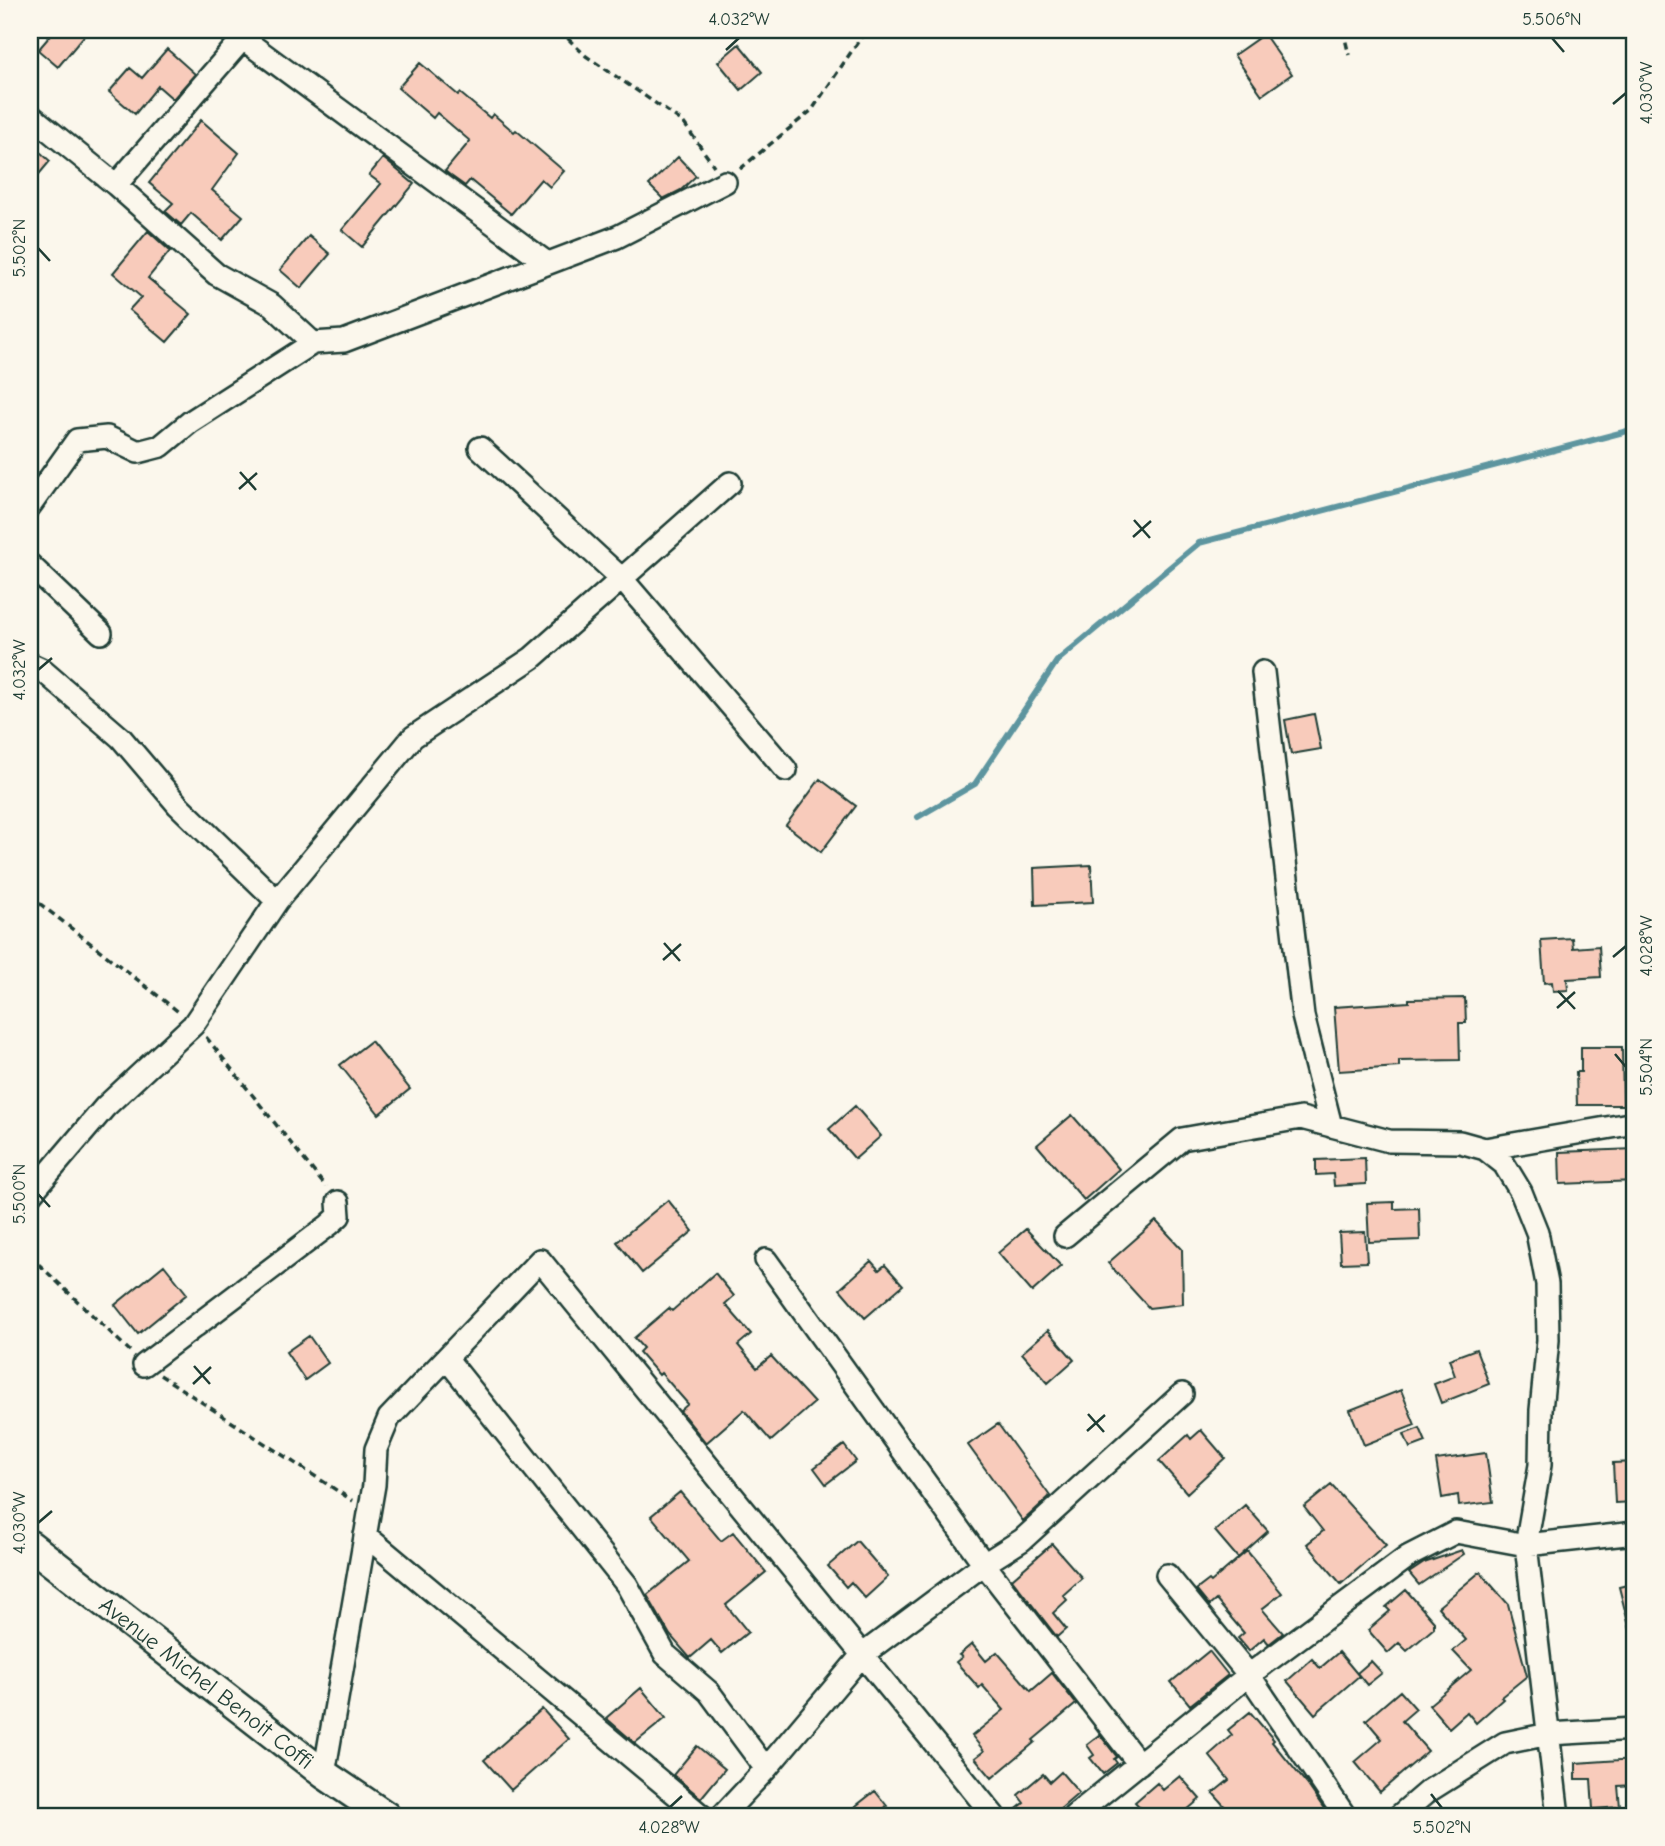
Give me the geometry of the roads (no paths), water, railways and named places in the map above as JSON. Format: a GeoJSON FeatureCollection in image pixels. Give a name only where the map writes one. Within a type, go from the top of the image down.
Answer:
{"type":"FeatureCollection","features":[{"type":"Feature","properties":{"kind":"street"},"geometry":{"type":"LineString","coordinates":[[116,185],[241,33],[547,263]]}},
{"type":"Feature","properties":{"kind":"street"},"geometry":{"type":"LineString","coordinates":[[30,115],[116,185],[216,274],[272,305],[313,343]]}},
{"type":"Feature","properties":{"kind":"street"},"geometry":{"type":"LineString","coordinates":[[30,506],[77,440],[107,437],[138,453],[160,446],[190,422],[313,343],[344,341],[617,237],[725,182]]}},
{"type":"Feature","properties":{"kind":"street"},"geometry":{"type":"LineString","coordinates":[[480,448],[622,579],[786,770]]}},
{"type":"Feature","properties":{"kind":"street"},"geometry":{"type":"LineString","coordinates":[[30,1195],[105,1107],[193,1025],[277,901],[413,737],[532,658],[730,483]]}},
{"type":"Feature","properties":{"kind":"street"},"geometry":{"type":"LineString","coordinates":[[30,565],[101,634]]}},
{"type":"Feature","properties":{"kind":"street"},"geometry":{"type":"LineString","coordinates":[[30,664],[41,669],[121,738],[177,805],[277,901]]}},
{"type":"Feature","properties":{"kind":"street"},"geometry":{"type":"LineString","coordinates":[[1263,672],[1303,1017],[1331,1126]]}},
{"type":"Feature","properties":{"kind":"street"},"geometry":{"type":"LineString","coordinates":[[1065,1236],[1182,1139],[1301,1118],[1389,1141],[1460,1142],[1485,1149],[1504,1164],[1521,1192],[1537,1232],[1548,1284],[1548,1340],[1541,1410],[1540,1465],[1526,1545],[1558,1816]]}},
{"type":"Feature","properties":{"kind":"street"},"geometry":{"type":"LineString","coordinates":[[1485,1149],[1635,1123]]}},
{"type":"Feature","properties":{"kind":"street"},"geometry":{"type":"LineString","coordinates":[[144,1365],[329,1225],[339,1216],[338,1202]]}},
{"type":"Feature","properties":{"kind":"street"},"geometry":{"type":"LineString","coordinates":[[766,1260],[984,1564],[1139,1764]]}},
{"type":"Feature","properties":{"kind":"street"},"geometry":{"type":"LineString","coordinates":[[324,1774],[374,1485],[376,1449],[389,1418],[540,1261],[994,1816]]}},
{"type":"Feature","properties":{"kind":"street"},"geometry":{"type":"LineString","coordinates":[[447,1359],[627,1585],[665,1654],[709,1692],[766,1769]]}},
{"type":"Feature","properties":{"kind":"street"},"geometry":{"type":"LineString","coordinates":[[722,1816],[766,1769],[862,1655],[984,1564],[1022,1541],[1182,1394]]}},
{"type":"Feature","properties":{"kind":"street"},"geometry":{"type":"LineString","coordinates":[[1074,1816],[1096,1810],[1139,1764],[1249,1675],[1409,1556],[1456,1532],[1526,1545],[1635,1534]]}},
{"type":"Feature","properties":{"kind":"street"},"geometry":{"type":"LineString","coordinates":[[365,1535],[702,1816]]}},
{"type":"Feature","properties":{"kind":"street","name":"Avenue Michel Benoit Coffi"},"geometry":{"type":"LineString","coordinates":[[30,1545],[324,1774],[386,1816]]}},
{"type":"Feature","properties":{"kind":"street"},"geometry":{"type":"LineString","coordinates":[[1167,1575],[1249,1675],[1345,1816]]}},
{"type":"Feature","properties":{"kind":"street"},"geometry":{"type":"LineString","coordinates":[[1399,1816],[1427,1792],[1505,1743],[1549,1734],[1635,1729]]}},
{"type":"Feature","properties":{"kind":"waterway"},"geometry":{"type":"LineString","coordinates":[[918,817],[975,784],[1057,661],[1199,543],[1635,429]]}}]}
